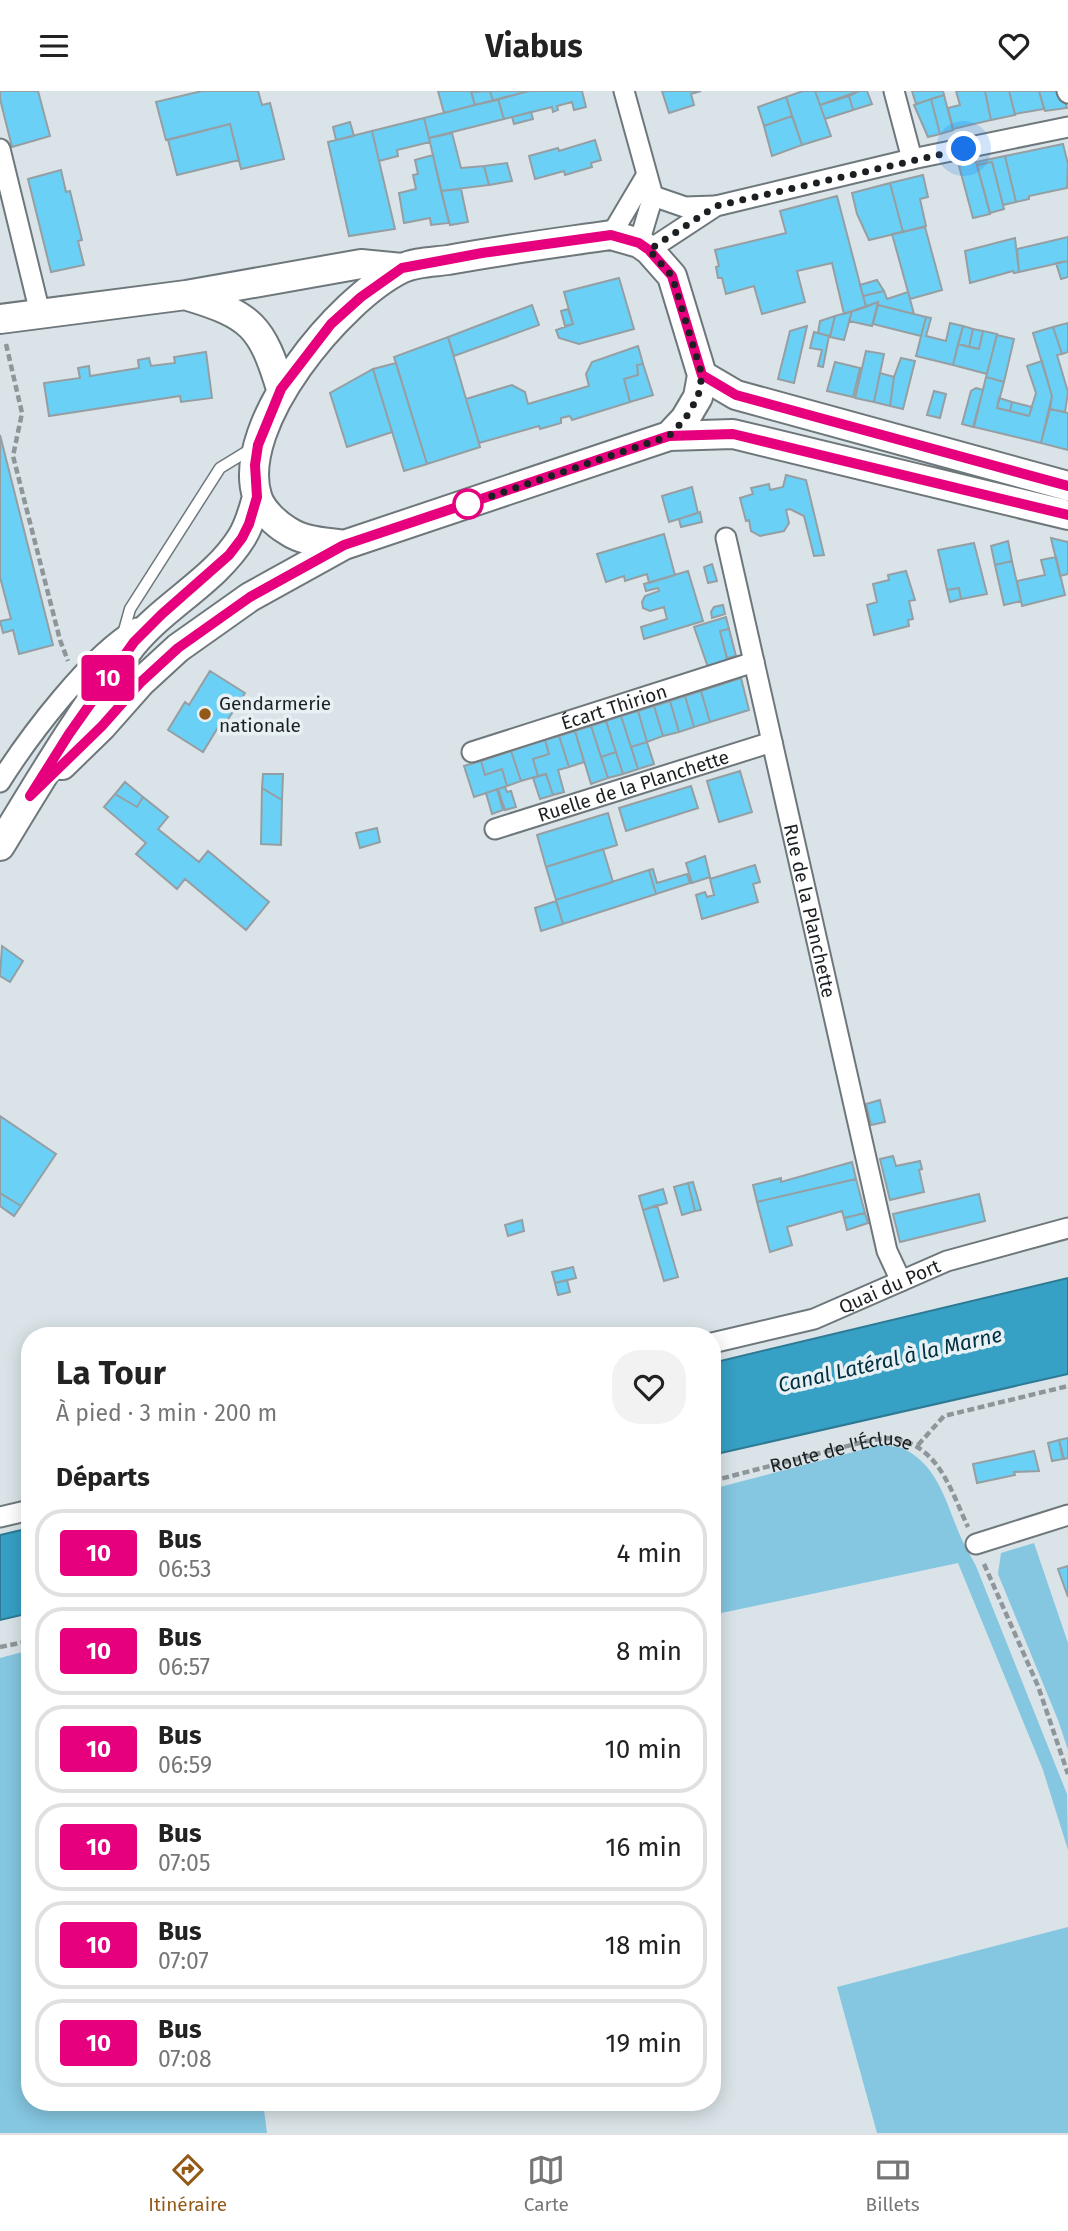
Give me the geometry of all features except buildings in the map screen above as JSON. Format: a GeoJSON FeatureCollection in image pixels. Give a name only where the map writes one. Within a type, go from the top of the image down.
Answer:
{"type":"FeatureCollection","features":[{"type":"Feature","properties":{"kind":"main road"},"geometry":{"type":"LineString","coordinates":[[0,319],[186,295],[361,264],[402,268],[482,253],[611,235],[644,247],[672,276],[702,375],[698,397],[685,419],[669,436]]}},
{"type":"Feature","properties":{"kind":"main road"},"geometry":{"type":"LineString","coordinates":[[0,846],[122,648],[134,642],[229,555],[249,524],[257,497],[255,465],[258,445],[281,389],[331,324],[361,297],[402,268]]}},
{"type":"Feature","properties":{"kind":"main road"},"geometry":{"type":"LineString","coordinates":[[186,295],[221,306],[243,317],[261,335],[272,357],[281,389]]}},
{"type":"Feature","properties":{"kind":"main road"},"geometry":{"type":"LineString","coordinates":[[702,375],[736,395],[1068,486]]}},
{"type":"Feature","properties":{"kind":"main road"},"geometry":{"type":"LineString","coordinates":[[30,796],[102,726],[141,682],[178,648],[250,597],[344,545],[669,436],[733,434],[1068,515]]}},
{"type":"Feature","properties":{"kind":"main road"},"geometry":{"type":"LineString","coordinates":[[257,497],[272,520],[288,532],[302,538],[344,545]]}},
{"type":"Feature","properties":{"kind":"main road"},"geometry":{"type":"LineString","coordinates":[[229,555],[250,597]]}},
{"type":"Feature","properties":{"kind":"street"},"geometry":{"type":"LineString","coordinates":[[624,91],[653,196],[644,247]]}},
{"type":"Feature","properties":{"kind":"street"},"geometry":{"type":"LineString","coordinates":[[894,91],[912,159]]}},
{"type":"Feature","properties":{"kind":"street"},"geometry":{"type":"LineString","coordinates":[[653,196],[685,207],[716,206],[912,159],[1068,127]]}},
{"type":"Feature","properties":{"kind":"street"},"geometry":{"type":"LineString","coordinates":[[0,149],[40,313]]}},
{"type":"Feature","properties":{"kind":"street"},"geometry":{"type":"LineString","coordinates":[[611,235],[646,176]]}},
{"type":"Feature","properties":{"kind":"street"},"geometry":{"type":"LineString","coordinates":[[644,247],[716,206]]}},
{"type":"Feature","properties":{"kind":"street","name":"Rue de la Planchette"},"geometry":{"type":"LineString","coordinates":[[726,538],[887,1251],[901,1281]]}},
{"type":"Feature","properties":{"kind":"street"},"geometry":{"type":"LineString","coordinates":[[0,782],[26,744],[77,681],[122,648]]}},
{"type":"Feature","properties":{"kind":"street","name":"Écart Thirion"},"geometry":{"type":"LineString","coordinates":[[472,752],[754,662]]}},
{"type":"Feature","properties":{"kind":"street","name":"Ruelle de la Planchette"},"geometry":{"type":"LineString","coordinates":[[495,829],[772,742]]}},
{"type":"Feature","properties":{"kind":"street","name":"Quai du Port"},"geometry":{"type":"LineString","coordinates":[[721,1341],[814,1318],[947,1261],[1068,1228]]}},
{"type":"Feature","properties":{"kind":"street"},"geometry":{"type":"LineString","coordinates":[[0,1517],[21,1512]]}},
{"type":"Feature","properties":{"kind":"street"},"geometry":{"type":"LineString","coordinates":[[976,1544],[1068,1515]]}},
{"type":"Feature","properties":{"kind":"lane"},"geometry":{"type":"LineString","coordinates":[[122,648],[130,609],[220,468],[258,445]]}},
{"type":"Feature","properties":{"kind":"path"},"geometry":{"type":"LineString","coordinates":[[0,319],[22,413],[13,456],[60,640],[77,681]]}},
{"type":"Feature","properties":{"kind":"path"},"geometry":{"type":"LineString","coordinates":[[918,1445],[944,1416],[1068,1385]]}},
{"type":"Feature","properties":{"kind":"path","name":"Route de l'Écluse"},"geometry":{"type":"LineString","coordinates":[[721,1479],[867,1441],[892,1438],[918,1445],[939,1467],[976,1544],[1038,1686],[1068,1774]]}},
{"type":"Feature","properties":{"kind":"path"},"geometry":{"type":"LineString","coordinates":[[0,1647],[21,1643]]}},
{"type":"Feature","properties":{"kind":"shaded area"},"geometry":{"type":"Polygon","coordinates":[[[880,1445],[902,1448],[925,1465],[941,1489],[976,1566],[1067,1794],[1068,1850],[1043,1770],[958,1563],[721,1613],[721,1487],[880,1445]]]}},
{"type":"Feature","properties":{"kind":"shaded area"},"geometry":{"type":"Polygon","coordinates":[[[1034,1543],[1068,1643],[1068,1750],[998,1574],[1001,1553],[1034,1543]]]}},
{"type":"Feature","properties":{"kind":"shaded area"},"geometry":{"type":"Polygon","coordinates":[[[21,1652],[21,2111],[264,2111],[267,2133],[0,2133],[0,1658],[21,1652]]]}},
{"type":"Feature","properties":{"kind":"shaded area"},"geometry":{"type":"Polygon","coordinates":[[[1068,1927],[1068,2133],[877,2133],[837,1987],[1068,1927]]]}},
{"type":"Feature","properties":{"kind":"water","name":"Canal Latéral à la Marne"},"geometry":{"type":"Polygon","coordinates":[[[1068,1278],[1068,1374],[721,1453],[721,1361],[1068,1278]]]}},
{"type":"Feature","properties":{"kind":"water"},"geometry":{"type":"Polygon","coordinates":[[[21,1530],[21,1615],[0,1620],[0,1535],[21,1530]]]}},
{"type":"Feature","properties":{"kind":"bus line","name":"10"},"geometry":{"type":"LineString","coordinates":[[1068,486],[736,395],[702,375],[672,276],[649,250],[639,243],[611,235],[482,253],[402,268],[361,297],[331,324],[281,389],[258,445],[255,465],[257,497],[242,538],[229,555],[134,642],[69,734],[30,796],[102,726],[141,682],[178,648],[250,597],[344,545],[669,436],[733,434],[1068,515]]}},
{"type":"Feature","properties":{"kind":"place","name":"Gendarmerie nationale"},"geometry":{"type":"Point","coordinates":[205,714]}},
{"type":"Feature","properties":{"kind":"route"},"geometry":{"type":"LineString","coordinates":[[468,504],[669,436],[685,419],[698,397],[702,375],[672,276],[649,250],[716,206],[964,149]]}}]}
